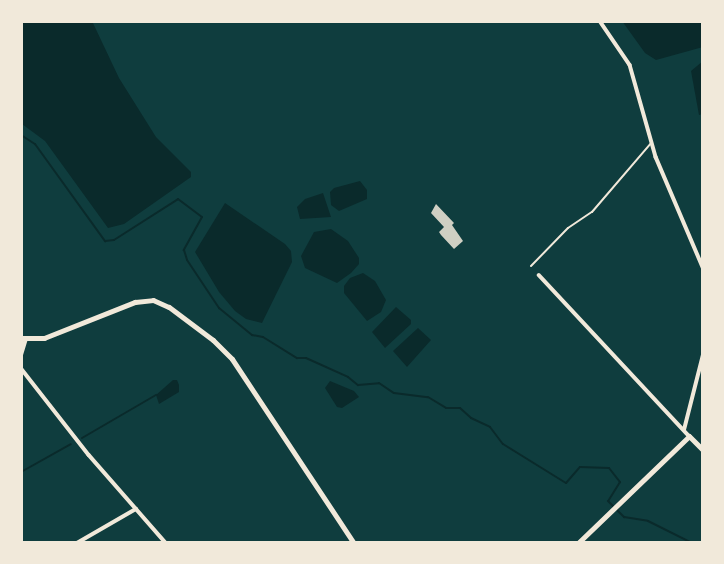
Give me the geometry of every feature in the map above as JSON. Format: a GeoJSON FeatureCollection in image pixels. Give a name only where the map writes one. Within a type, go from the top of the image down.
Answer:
{"type":"FeatureCollection","features":[{"type":"Feature","properties":{"kind":"street"},"geometry":{"type":"LineString","coordinates":[[600,21],[630,65],[652,142],[672,197],[703,267]]}},
{"type":"Feature","properties":{"kind":"street"},"geometry":{"type":"LineString","coordinates":[[539,275],[703,450]]}},
{"type":"Feature","properties":{"kind":"street"},"geometry":{"type":"LineString","coordinates":[[21,352],[24,339],[50,336],[135,302],[153,300],[169,307],[213,340],[232,359],[264,404],[322,500],[354,543]]}},
{"type":"Feature","properties":{"kind":"street"},"geometry":{"type":"LineString","coordinates":[[684,430],[703,355]]}},
{"type":"Feature","properties":{"kind":"street"},"geometry":{"type":"LineString","coordinates":[[21,368],[166,543]]}},
{"type":"Feature","properties":{"kind":"street"},"geometry":{"type":"LineString","coordinates":[[578,543],[689,436]]}},
{"type":"Feature","properties":{"kind":"street"},"geometry":{"type":"LineString","coordinates":[[77,543],[136,509]]}},
{"type":"Feature","properties":{"kind":"lane"},"geometry":{"type":"LineString","coordinates":[[531,266],[568,228],[592,212],[652,142]]}},
{"type":"Feature","properties":{"kind":"water"},"geometry":{"type":"Polygon","coordinates":[[[21,21],[92,21],[119,78],[156,137],[191,172],[191,177],[124,224],[108,228],[45,141],[22,124],[21,21]]]}},
{"type":"Feature","properties":{"kind":"water"},"geometry":{"type":"Polygon","coordinates":[[[622,21],[703,21],[703,47],[656,60],[645,53],[622,21]]]}},
{"type":"Feature","properties":{"kind":"water"},"geometry":{"type":"Polygon","coordinates":[[[703,61],[703,114],[699,115],[691,71],[703,61]]]}},
{"type":"Feature","properties":{"kind":"water"},"geometry":{"type":"Polygon","coordinates":[[[360,181],[367,190],[367,199],[339,211],[331,205],[330,192],[334,188],[360,181]]]}},
{"type":"Feature","properties":{"kind":"water"},"geometry":{"type":"Polygon","coordinates":[[[323,193],[331,217],[300,219],[297,207],[305,199],[323,193]]]}},
{"type":"Feature","properties":{"kind":"water"},"geometry":{"type":"Polygon","coordinates":[[[225,203],[285,244],[291,251],[292,262],[262,323],[246,319],[235,311],[219,292],[195,252],[225,203]]]}},
{"type":"Feature","properties":{"kind":"water"},"geometry":{"type":"Polygon","coordinates":[[[331,229],[348,241],[359,258],[359,264],[337,283],[305,268],[301,256],[314,232],[331,229]]]}},
{"type":"Feature","properties":{"kind":"water"},"geometry":{"type":"Polygon","coordinates":[[[363,273],[375,281],[386,300],[381,312],[367,321],[344,293],[344,286],[350,278],[363,273]]]}},
{"type":"Feature","properties":{"kind":"water"},"geometry":{"type":"Polygon","coordinates":[[[396,307],[411,320],[411,324],[385,348],[372,332],[396,307]]]}},
{"type":"Feature","properties":{"kind":"water"},"geometry":{"type":"Polygon","coordinates":[[[418,328],[431,340],[407,367],[393,351],[418,328]]]}},
{"type":"Feature","properties":{"kind":"water"},"geometry":{"type":"Polygon","coordinates":[[[173,380],[177,380],[179,392],[159,404],[156,395],[173,380]]]}},
{"type":"Feature","properties":{"kind":"water"},"geometry":{"type":"Polygon","coordinates":[[[330,381],[354,391],[359,397],[342,408],[337,407],[325,388],[330,381]]]}},
{"type":"Feature","properties":{"kind":"building"},"geometry":{"type":"Polygon","coordinates":[[[436,204],[454,223],[452,225],[463,241],[454,249],[439,232],[444,227],[431,213],[436,204]]]}},
{"type":"Feature","properties":{"kind":"waterway"},"geometry":{"type":"LineString","coordinates":[[21,135],[35,144],[105,241],[114,240],[178,199],[202,217],[184,250],[187,260],[219,308],[252,335],[263,337],[297,358],[306,358],[348,377],[358,385],[379,383],[394,393],[428,397],[446,408],[460,408],[471,418],[490,427],[503,444],[566,483],[580,467],[609,468],[620,482],[608,501],[624,517],[648,521],[692,543]]}},
{"type":"Feature","properties":{"kind":"waterway"},"geometry":{"type":"LineString","coordinates":[[82,438],[156,395]]}},
{"type":"Feature","properties":{"kind":"waterway"},"geometry":{"type":"LineString","coordinates":[[21,472],[71,444]]}}]}
